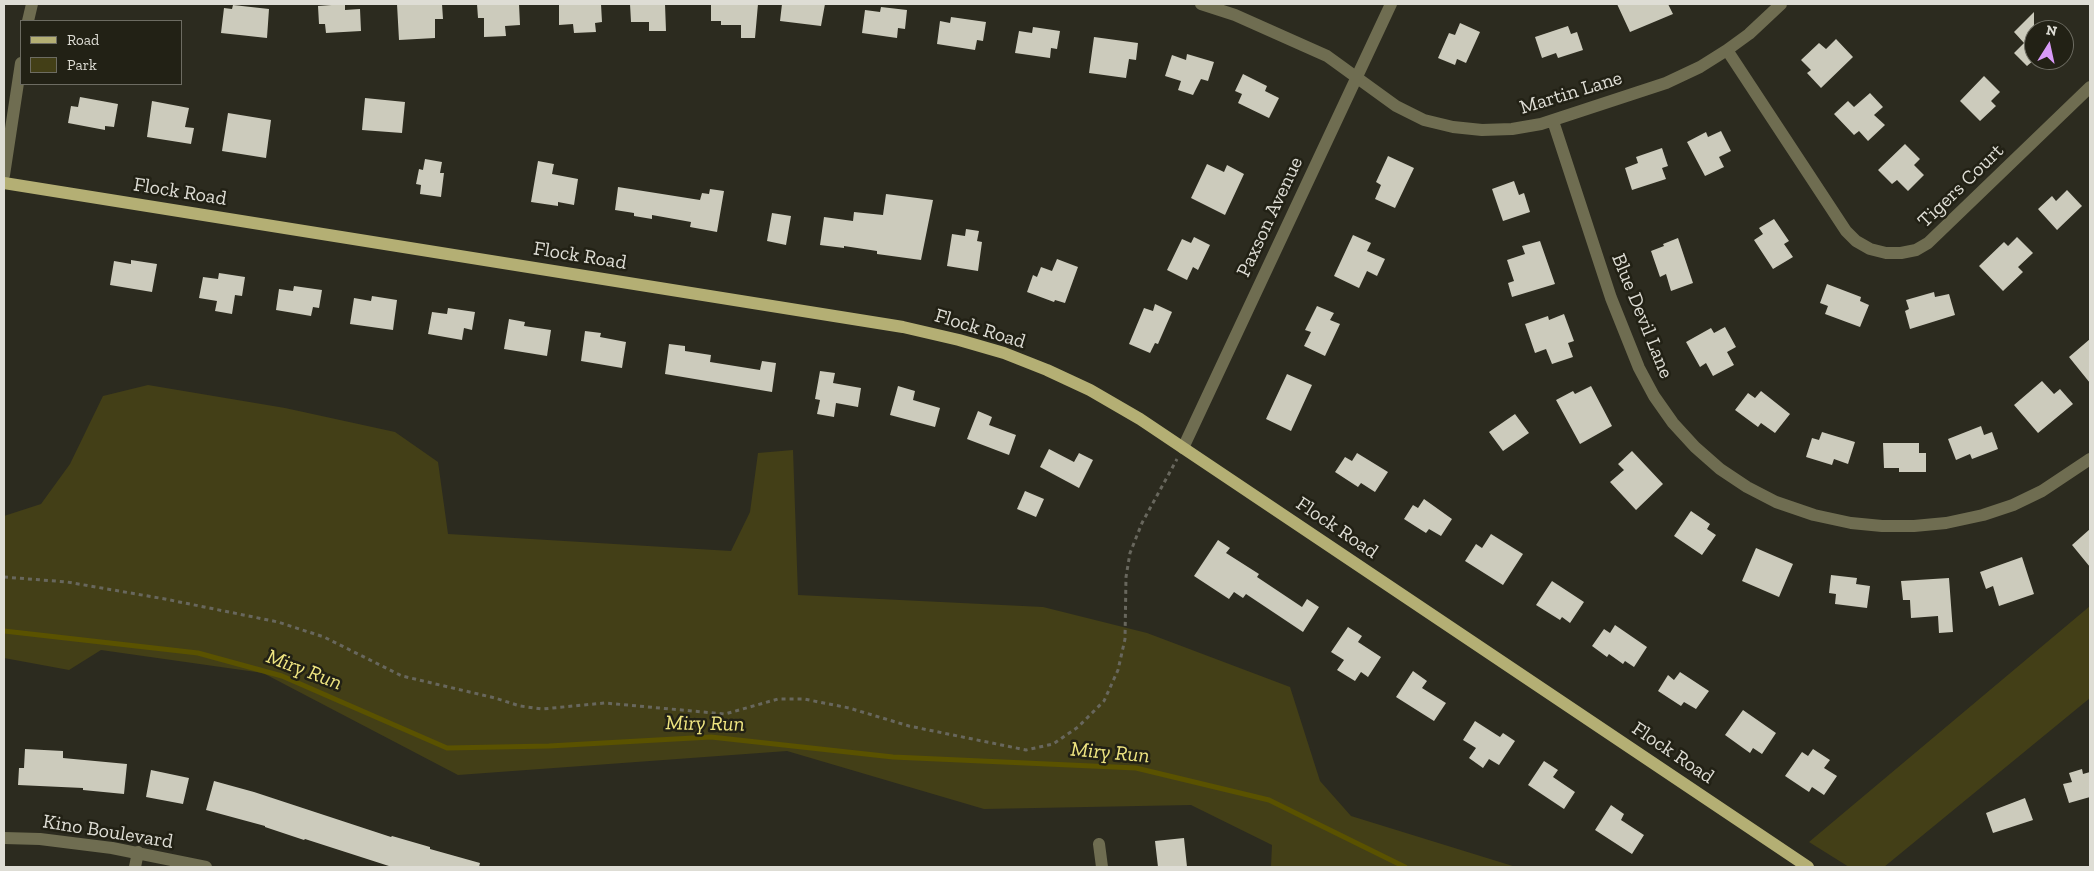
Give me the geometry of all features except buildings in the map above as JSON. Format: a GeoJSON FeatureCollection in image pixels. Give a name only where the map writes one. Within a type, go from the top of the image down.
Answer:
{"type":"FeatureCollection","features":[{"type":"Feature","properties":{"kind":"main road","name":"Flock Road"},"geometry":{"type":"LineString","coordinates":[[4,183],[903,327],[968,342],[1047,370],[1098,395],[1140,419],[1808,867]]}},
{"type":"Feature","properties":{"kind":"street"},"geometry":{"type":"LineString","coordinates":[[28,20],[32,4]]}},
{"type":"Feature","properties":{"kind":"street","name":"Martin Lane"},"geometry":{"type":"LineString","coordinates":[[1201,4],[1235,15],[1327,56],[1396,106],[1424,120],[1453,127],[1482,130],[1512,129],[1553,121],[1666,83],[1700,67],[1727,50],[1749,34],[1782,4]]}},
{"type":"Feature","properties":{"kind":"street","name":"Paxson Avenue"},"geometry":{"type":"LineString","coordinates":[[1183,448],[1277,244],[1392,4]]}},
{"type":"Feature","properties":{"kind":"street","name":"Tigers Court"},"geometry":{"type":"LineString","coordinates":[[1727,50],[1846,232],[1856,241],[1870,249],[1886,253],[1901,254],[1928,244],[2090,87]]}},
{"type":"Feature","properties":{"kind":"street"},"geometry":{"type":"LineString","coordinates":[[4,175],[20,69]]}},
{"type":"Feature","properties":{"kind":"street","name":"Blue Devil Lane"},"geometry":{"type":"LineString","coordinates":[[1553,121],[1611,298],[1639,368],[1654,396],[1673,423],[1695,447],[1747,487],[1776,502],[1814,515],[1850,523],[1914,526],[1946,523],[1983,515],[2013,505],[2042,491],[2090,459]]}},
{"type":"Feature","properties":{"kind":"street","name":"Kino Boulevard"},"geometry":{"type":"LineString","coordinates":[[4,838],[40,839],[138,852],[206,867]]}},
{"type":"Feature","properties":{"kind":"street"},"geometry":{"type":"LineString","coordinates":[[1099,844],[1102,867]]}},
{"type":"Feature","properties":{"kind":"street"},"geometry":{"type":"LineString","coordinates":[[135,867],[138,852]]}},
{"type":"Feature","properties":{"kind":"path"},"geometry":{"type":"LineString","coordinates":[[4,577],[67,582],[165,599],[278,622],[324,637],[402,676],[520,706],[542,709],[605,703],[725,714],[778,699],[804,699],[849,708],[909,726],[1026,750],[1053,744],[1078,727],[1104,701],[1118,670],[1125,639],[1126,577],[1130,553],[1142,523],[1183,448]]}},
{"type":"Feature","properties":{"kind":"green space"},"geometry":{"type":"Polygon","coordinates":[[[148,385],[285,408],[395,432],[438,462],[448,534],[731,551],[750,512],[758,453],[793,450],[798,595],[1043,607],[1147,633],[1290,687],[1320,781],[1351,816],[1516,867],[1271,867],[1272,845],[1191,805],[984,809],[787,751],[458,775],[263,673],[101,650],[69,670],[4,658],[4,516],[41,504],[70,464],[103,396],[148,385]]]}},
{"type":"Feature","properties":{"kind":"green space"},"geometry":{"type":"Polygon","coordinates":[[[2090,606],[2090,698],[1884,867],[1849,867],[1809,842],[2090,606]]]}},
{"type":"Feature","properties":{"kind":"waterway","name":"Miry Run"},"geometry":{"type":"LineString","coordinates":[[4,631],[198,653],[282,676],[447,748],[549,746],[711,737],[893,757],[1136,768],[1269,800],[1405,867]]}}]}
